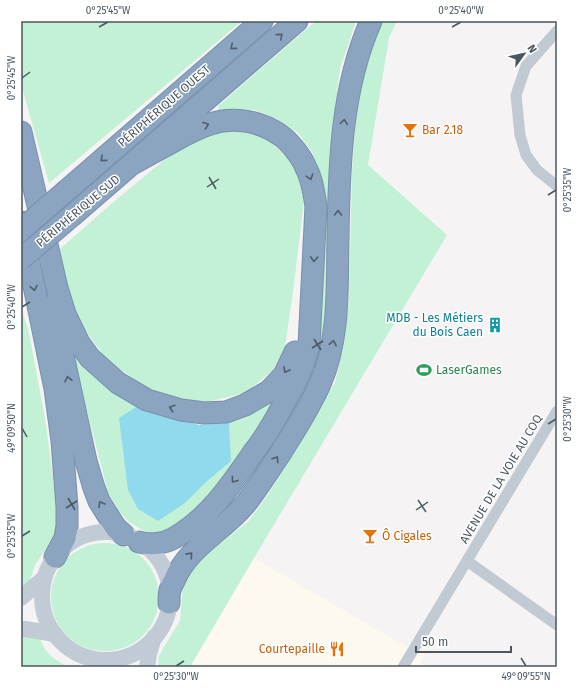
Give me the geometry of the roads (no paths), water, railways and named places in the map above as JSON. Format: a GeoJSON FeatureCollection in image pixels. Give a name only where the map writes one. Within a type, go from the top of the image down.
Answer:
{"type":"FeatureCollection","features":[{"type":"Feature","properties":{"kind":"highway","name":"PÉRIPHÉRIQUE OUEST"},"geometry":{"type":"LineString","coordinates":[[66,191],[262,21]]}},
{"type":"Feature","properties":{"kind":"highway","name":"PÉRIPHÉRIQUE OUEST"},"geometry":{"type":"LineString","coordinates":[[134,162],[297,21]]}},
{"type":"Feature","properties":{"kind":"highway"},"geometry":{"type":"LineString","coordinates":[[169,603],[170,589],[181,566],[196,549],[234,516],[257,489],[307,410],[320,384],[328,362],[334,336],[340,160],[344,122],[357,60],[371,21]]}},
{"type":"Feature","properties":{"kind":"highway"},"geometry":{"type":"LineString","coordinates":[[22,134],[61,346],[86,461],[94,488],[99,501],[116,528],[131,538],[144,543],[157,544],[173,539],[200,520],[211,508],[232,483],[271,428],[300,374],[306,360],[309,345],[316,206],[313,186],[307,168],[300,156],[281,135],[268,128],[250,122],[233,120],[211,123],[134,162]]}},
{"type":"Feature","properties":{"kind":"highway"},"geometry":{"type":"LineString","coordinates":[[22,134],[57,288],[65,314],[79,343],[90,358],[118,383],[147,400],[180,410],[204,413],[226,412],[245,405],[269,391],[284,375],[295,353],[312,294]]}},
{"type":"Feature","properties":{"kind":"highway","name":"PÉRIPHÉRIQUE SUD"},"geometry":{"type":"LineString","coordinates":[[21,259],[134,162]]}},
{"type":"Feature","properties":{"kind":"highway","name":"PÉRIPHÉRIQUE SUD"},"geometry":{"type":"LineString","coordinates":[[21,230],[66,191]]}},
{"type":"Feature","properties":{"kind":"highway"},"geometry":{"type":"LineString","coordinates":[[21,222],[55,388],[62,441],[67,526],[65,538],[55,557]]}},
{"type":"Feature","properties":{"kind":"main road"},"geometry":{"type":"LineString","coordinates":[[84,656],[99,660],[115,659],[130,655],[143,648],[162,627],[169,603],[169,588],[166,574],[150,550],[131,538],[111,532],[105,532],[86,535],[74,540],[55,557],[44,578],[42,593],[43,607],[47,621],[54,634],[68,647],[84,656],[97,667]]}},
{"type":"Feature","properties":{"kind":"main road"},"geometry":{"type":"LineString","coordinates":[[21,598],[44,578]]}},
{"type":"Feature","properties":{"kind":"main road"},"geometry":{"type":"LineString","coordinates":[[21,629],[54,634]]}},
{"type":"Feature","properties":{"kind":"main road"},"geometry":{"type":"LineString","coordinates":[[147,667],[154,637]]}},
{"type":"Feature","properties":{"kind":"street"},"geometry":{"type":"LineString","coordinates":[[557,31],[526,66],[516,95],[520,135],[526,154],[537,170],[557,186]]}},
{"type":"Feature","properties":{"kind":"street","name":"AVENUE DE LA VOIE AU COQ"},"geometry":{"type":"LineString","coordinates":[[403,667],[557,411]]}},
{"type":"Feature","properties":{"kind":"street","name":"AVENUE DE LA VOIE AU COQ"},"geometry":{"type":"LineString","coordinates":[[467,560],[557,625]]}},
{"type":"Feature","properties":{"kind":"water"},"geometry":{"type":"Polygon","coordinates":[[[136,407],[149,412],[199,425],[229,423],[231,461],[207,481],[185,503],[158,521],[138,509],[128,490],[119,418],[136,407]]]}},
{"type":"Feature","properties":{"kind":"place","name":"Bar 2.18"},"geometry":{"type":"Point","coordinates":[410,130]}},
{"type":"Feature","properties":{"kind":"place","name":"MDB - Les Métiers du Bois Caen"},"geometry":{"type":"Point","coordinates":[495,325]}},
{"type":"Feature","properties":{"kind":"place","name":"LaserGames"},"geometry":{"type":"Point","coordinates":[424,370]}},
{"type":"Feature","properties":{"kind":"place","name":"Ô Cigales"},"geometry":{"type":"Point","coordinates":[370,536]}},
{"type":"Feature","properties":{"kind":"place","name":"Courtepaille"},"geometry":{"type":"Point","coordinates":[337,649]}}]}
